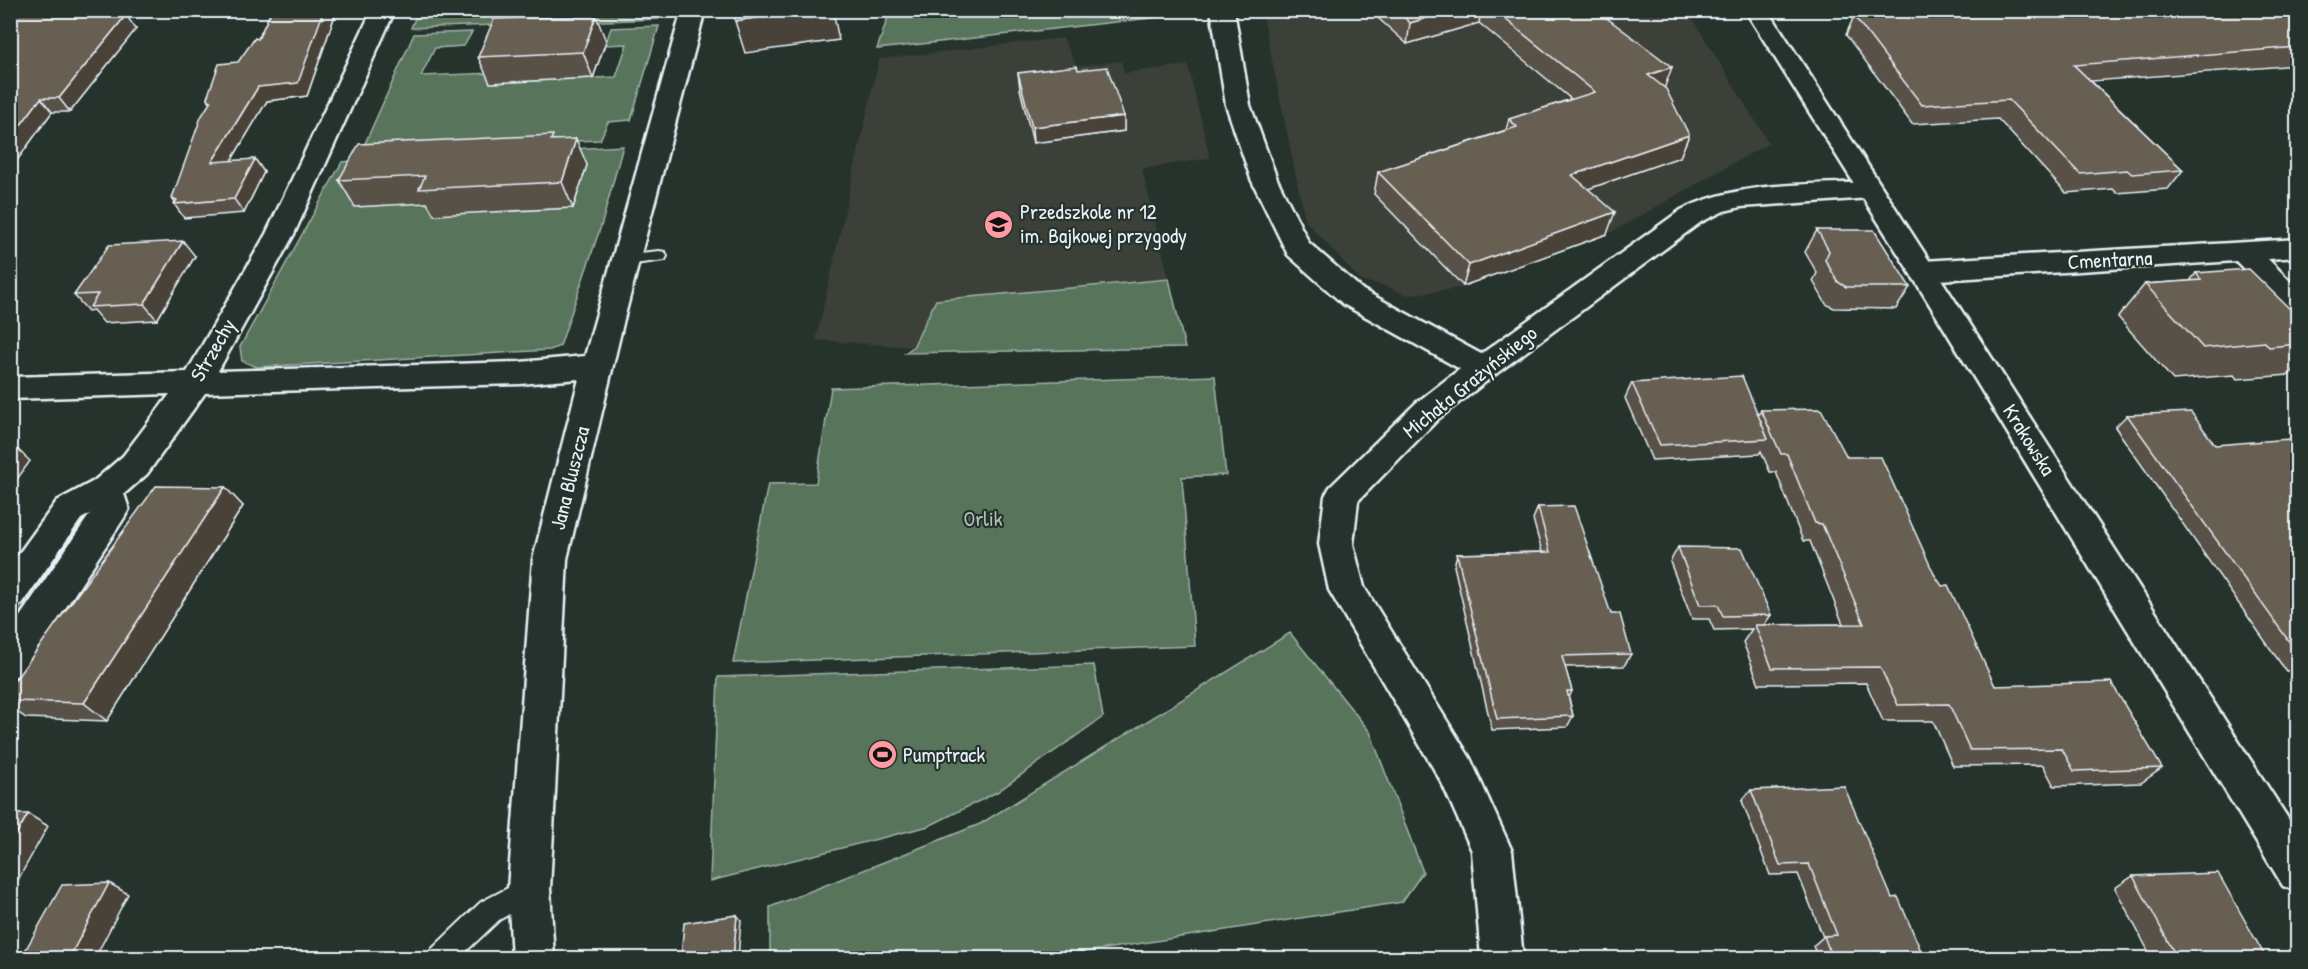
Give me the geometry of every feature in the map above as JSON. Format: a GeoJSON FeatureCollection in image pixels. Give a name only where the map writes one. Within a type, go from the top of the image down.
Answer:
{"type":"FeatureCollection","features":[{"type":"Feature","properties":{"kind":"street","name":"Strzechy"},"geometry":{"type":"LineString","coordinates":[[10,594],[69,510],[106,490],[135,465],[195,384],[280,234],[384,10]]}},
{"type":"Feature","properties":{"kind":"street","name":"Jana Bluszcza"},"geometry":{"type":"LineString","coordinates":[[533,958],[529,889],[550,559],[626,259],[694,10]]}},
{"type":"Feature","properties":{"kind":"street"},"geometry":{"type":"LineString","coordinates":[[1222,10],[1238,105],[1264,179],[1298,248],[1353,297],[1482,368]]}},
{"type":"Feature","properties":{"kind":"street","name":"Krakowska"},"geometry":{"type":"LineString","coordinates":[[1756,10],[1923,271],[2298,872]]}},
{"type":"Feature","properties":{"kind":"street","name":"Michała Grażyńskiego"},"geometry":{"type":"LineString","coordinates":[[1502,958],[1492,851],[1456,771],[1347,590],[1336,544],[1342,496],[1427,411],[1482,368],[1691,216],[1714,204],[1742,198],[1870,190]]}},
{"type":"Feature","properties":{"kind":"street"},"geometry":{"type":"LineString","coordinates":[[2287,249],[2298,272]]}},
{"type":"Feature","properties":{"kind":"street","name":"Cmentarna"},"geometry":{"type":"LineString","coordinates":[[1923,271],[2287,249]]}},
{"type":"Feature","properties":{"kind":"street"},"geometry":{"type":"LineString","coordinates":[[2244,252],[2298,307]]}},
{"type":"Feature","properties":{"kind":"street"},"geometry":{"type":"LineString","coordinates":[[10,388],[520,373],[598,366]]}},
{"type":"Feature","properties":{"kind":"street"},"geometry":{"type":"LineString","coordinates":[[10,662],[112,509],[106,490]]}},
{"type":"Feature","properties":{"kind":"lane"},"geometry":{"type":"LineString","coordinates":[[626,259],[659,256]]}},
{"type":"Feature","properties":{"kind":"lane"},"geometry":{"type":"LineString","coordinates":[[441,958],[490,911],[529,889]]}},
{"type":"Feature","properties":{"kind":"shaded area"},"geometry":{"type":"Polygon","coordinates":[[[1262,11],[1688,11],[1769,143],[1610,233],[1460,288],[1408,295],[1383,285],[1361,281],[1305,220],[1262,11]]]}},
{"type":"Feature","properties":{"kind":"shaded area","name":"Przedszkole nr 12 im. Bajkowej przygody"},"geometry":{"type":"Polygon","coordinates":[[[1063,38],[1077,66],[1121,61],[1124,73],[1188,65],[1210,158],[1142,169],[1169,279],[936,300],[913,347],[816,340],[879,59],[1063,38]]]}},
{"type":"Feature","properties":{"kind":"green space"},"geometry":{"type":"Polygon","coordinates":[[[1185,10],[1186,14],[877,49],[890,11],[1185,10]]]}},
{"type":"Feature","properties":{"kind":"green space"},"geometry":{"type":"Polygon","coordinates":[[[418,11],[660,11],[658,19],[411,28],[418,11]]]}},
{"type":"Feature","properties":{"kind":"green space"},"geometry":{"type":"Polygon","coordinates":[[[659,26],[631,120],[608,122],[600,140],[362,150],[414,34],[472,32],[464,46],[435,48],[421,76],[494,73],[491,83],[616,77],[627,44],[605,45],[611,28],[659,26]]]}},
{"type":"Feature","properties":{"kind":"green space"},"geometry":{"type":"Polygon","coordinates":[[[623,146],[602,223],[560,346],[550,350],[257,367],[242,361],[240,347],[342,162],[413,156],[356,206],[439,202],[572,149],[623,146]]]}},
{"type":"Feature","properties":{"kind":"green space"},"geometry":{"type":"Polygon","coordinates":[[[1169,279],[1185,348],[905,353],[913,347],[936,300],[1169,279]]]}},
{"type":"Feature","properties":{"kind":"green space","name":"Orlik"},"geometry":{"type":"Polygon","coordinates":[[[1215,376],[1226,475],[1182,477],[1195,646],[733,663],[768,484],[816,483],[831,388],[1215,376]]]}},
{"type":"Feature","properties":{"kind":"green space"},"geometry":{"type":"Polygon","coordinates":[[[88,512],[94,517],[11,643],[11,610],[75,516],[88,512]]]}},
{"type":"Feature","properties":{"kind":"green space"},"geometry":{"type":"Polygon","coordinates":[[[1290,633],[1370,732],[1423,872],[1402,902],[1048,958],[770,958],[770,907],[980,824],[1290,633]]]}},
{"type":"Feature","properties":{"kind":"green space","name":"Pumptrack"},"geometry":{"type":"Polygon","coordinates":[[[1094,665],[1103,717],[997,792],[929,826],[710,881],[718,677],[1094,665]]]}},
{"type":"Feature","properties":{"kind":"building"},"geometry":{"type":"Polygon","coordinates":[[[10,10],[96,10],[91,16],[126,15],[59,98],[41,98],[10,139],[10,10]]]}},
{"type":"Feature","properties":{"kind":"building"},"geometry":{"type":"Polygon","coordinates":[[[272,10],[324,10],[298,83],[258,87],[212,162],[255,159],[234,199],[174,204],[177,200],[172,198],[201,117],[211,101],[207,98],[219,64],[238,62],[255,38],[258,39],[272,10]]]}},
{"type":"Feature","properties":{"kind":"building"},"geometry":{"type":"Polygon","coordinates":[[[734,10],[810,10],[735,21],[734,10]]]}},
{"type":"Feature","properties":{"kind":"building"},"geometry":{"type":"Polygon","coordinates":[[[1397,10],[1453,10],[1410,23],[1397,10]]]}},
{"type":"Feature","properties":{"kind":"building"},"geometry":{"type":"Polygon","coordinates":[[[1494,10],[1596,10],[1672,67],[1648,75],[1666,89],[1689,135],[1572,175],[1615,212],[1469,265],[1378,172],[1517,127],[1509,119],[1595,92],[1494,10]]]}},
{"type":"Feature","properties":{"kind":"building"},"geometry":{"type":"Polygon","coordinates":[[[1899,10],[2298,10],[2298,47],[2074,65],[2183,170],[2132,174],[2127,170],[2080,174],[2009,100],[1922,105],[1854,16],[1902,14],[1899,10]]]}},
{"type":"Feature","properties":{"kind":"building"},"geometry":{"type":"Polygon","coordinates":[[[596,16],[583,52],[478,57],[494,19],[596,16]]]}},
{"type":"Feature","properties":{"kind":"building"},"geometry":{"type":"Polygon","coordinates":[[[1077,66],[1078,70],[1107,67],[1124,116],[1032,127],[1018,73],[1077,66]]]}},
{"type":"Feature","properties":{"kind":"building"},"geometry":{"type":"Polygon","coordinates":[[[553,135],[551,140],[576,139],[562,182],[419,189],[425,176],[339,180],[359,144],[553,135]]]}},
{"type":"Feature","properties":{"kind":"building"},"geometry":{"type":"Polygon","coordinates":[[[1817,230],[1874,230],[1910,287],[1846,287],[1838,282],[1825,260],[1829,251],[1817,230]]]}},
{"type":"Feature","properties":{"kind":"building"},"geometry":{"type":"Polygon","coordinates":[[[183,241],[144,304],[90,307],[98,294],[74,295],[109,245],[183,241]]]}},
{"type":"Feature","properties":{"kind":"building"},"geometry":{"type":"Polygon","coordinates":[[[2249,269],[2298,317],[2298,344],[2269,347],[2265,342],[2203,348],[2145,284],[2201,280],[2196,273],[2249,269]]]}},
{"type":"Feature","properties":{"kind":"building"},"geometry":{"type":"Polygon","coordinates":[[[1742,376],[1768,439],[1660,445],[1632,383],[1742,376]]]}},
{"type":"Feature","properties":{"kind":"building"},"geometry":{"type":"Polygon","coordinates":[[[1821,409],[1847,457],[1881,457],[1934,574],[1942,586],[1948,585],[1995,686],[2111,682],[2162,768],[2074,771],[2062,749],[1970,750],[1949,704],[1898,705],[1880,667],[1772,668],[1755,625],[1864,624],[1822,524],[1815,523],[1787,454],[1781,454],[1761,410],[1821,409]]]}},
{"type":"Feature","properties":{"kind":"building"},"geometry":{"type":"Polygon","coordinates":[[[2191,412],[2215,445],[2290,439],[2298,447],[2298,654],[2127,415],[2191,412]]]}},
{"type":"Feature","properties":{"kind":"building"},"geometry":{"type":"Polygon","coordinates":[[[156,486],[225,487],[84,703],[10,701],[10,687],[156,486]]]}},
{"type":"Feature","properties":{"kind":"building"},"geometry":{"type":"Polygon","coordinates":[[[1574,506],[1611,614],[1620,614],[1631,654],[1562,656],[1572,691],[1567,691],[1573,716],[1497,719],[1457,554],[1550,552],[1538,507],[1574,506]]]}},
{"type":"Feature","properties":{"kind":"building"},"geometry":{"type":"Polygon","coordinates":[[[1678,547],[1742,548],[1771,615],[1723,616],[1718,605],[1700,605],[1678,547]]]}},
{"type":"Feature","properties":{"kind":"building"},"geometry":{"type":"Polygon","coordinates":[[[1844,786],[1892,898],[1898,897],[1924,958],[1832,958],[1824,936],[1837,935],[1809,864],[1780,865],[1751,790],[1844,786]]]}},
{"type":"Feature","properties":{"kind":"building"},"geometry":{"type":"Polygon","coordinates":[[[10,814],[28,814],[10,845],[10,814]]]}},
{"type":"Feature","properties":{"kind":"building"},"geometry":{"type":"Polygon","coordinates":[[[2218,873],[2266,958],[2177,958],[2133,876],[2218,873]]]}},
{"type":"Feature","properties":{"kind":"building"},"geometry":{"type":"Polygon","coordinates":[[[109,883],[69,958],[21,958],[62,885],[109,883]]]}},
{"type":"Feature","properties":{"kind":"building"},"geometry":{"type":"Polygon","coordinates":[[[737,915],[733,958],[681,958],[684,923],[737,915]]]}},
{"type":"Feature","properties":{"kind":"place","name":"Przedszkole nr 12 im. Bajkowej przygody"},"geometry":{"type":"Point","coordinates":[999,224]}},
{"type":"Feature","properties":{"kind":"place","name":"Pumptrack"},"geometry":{"type":"Point","coordinates":[882,755]}}]}
